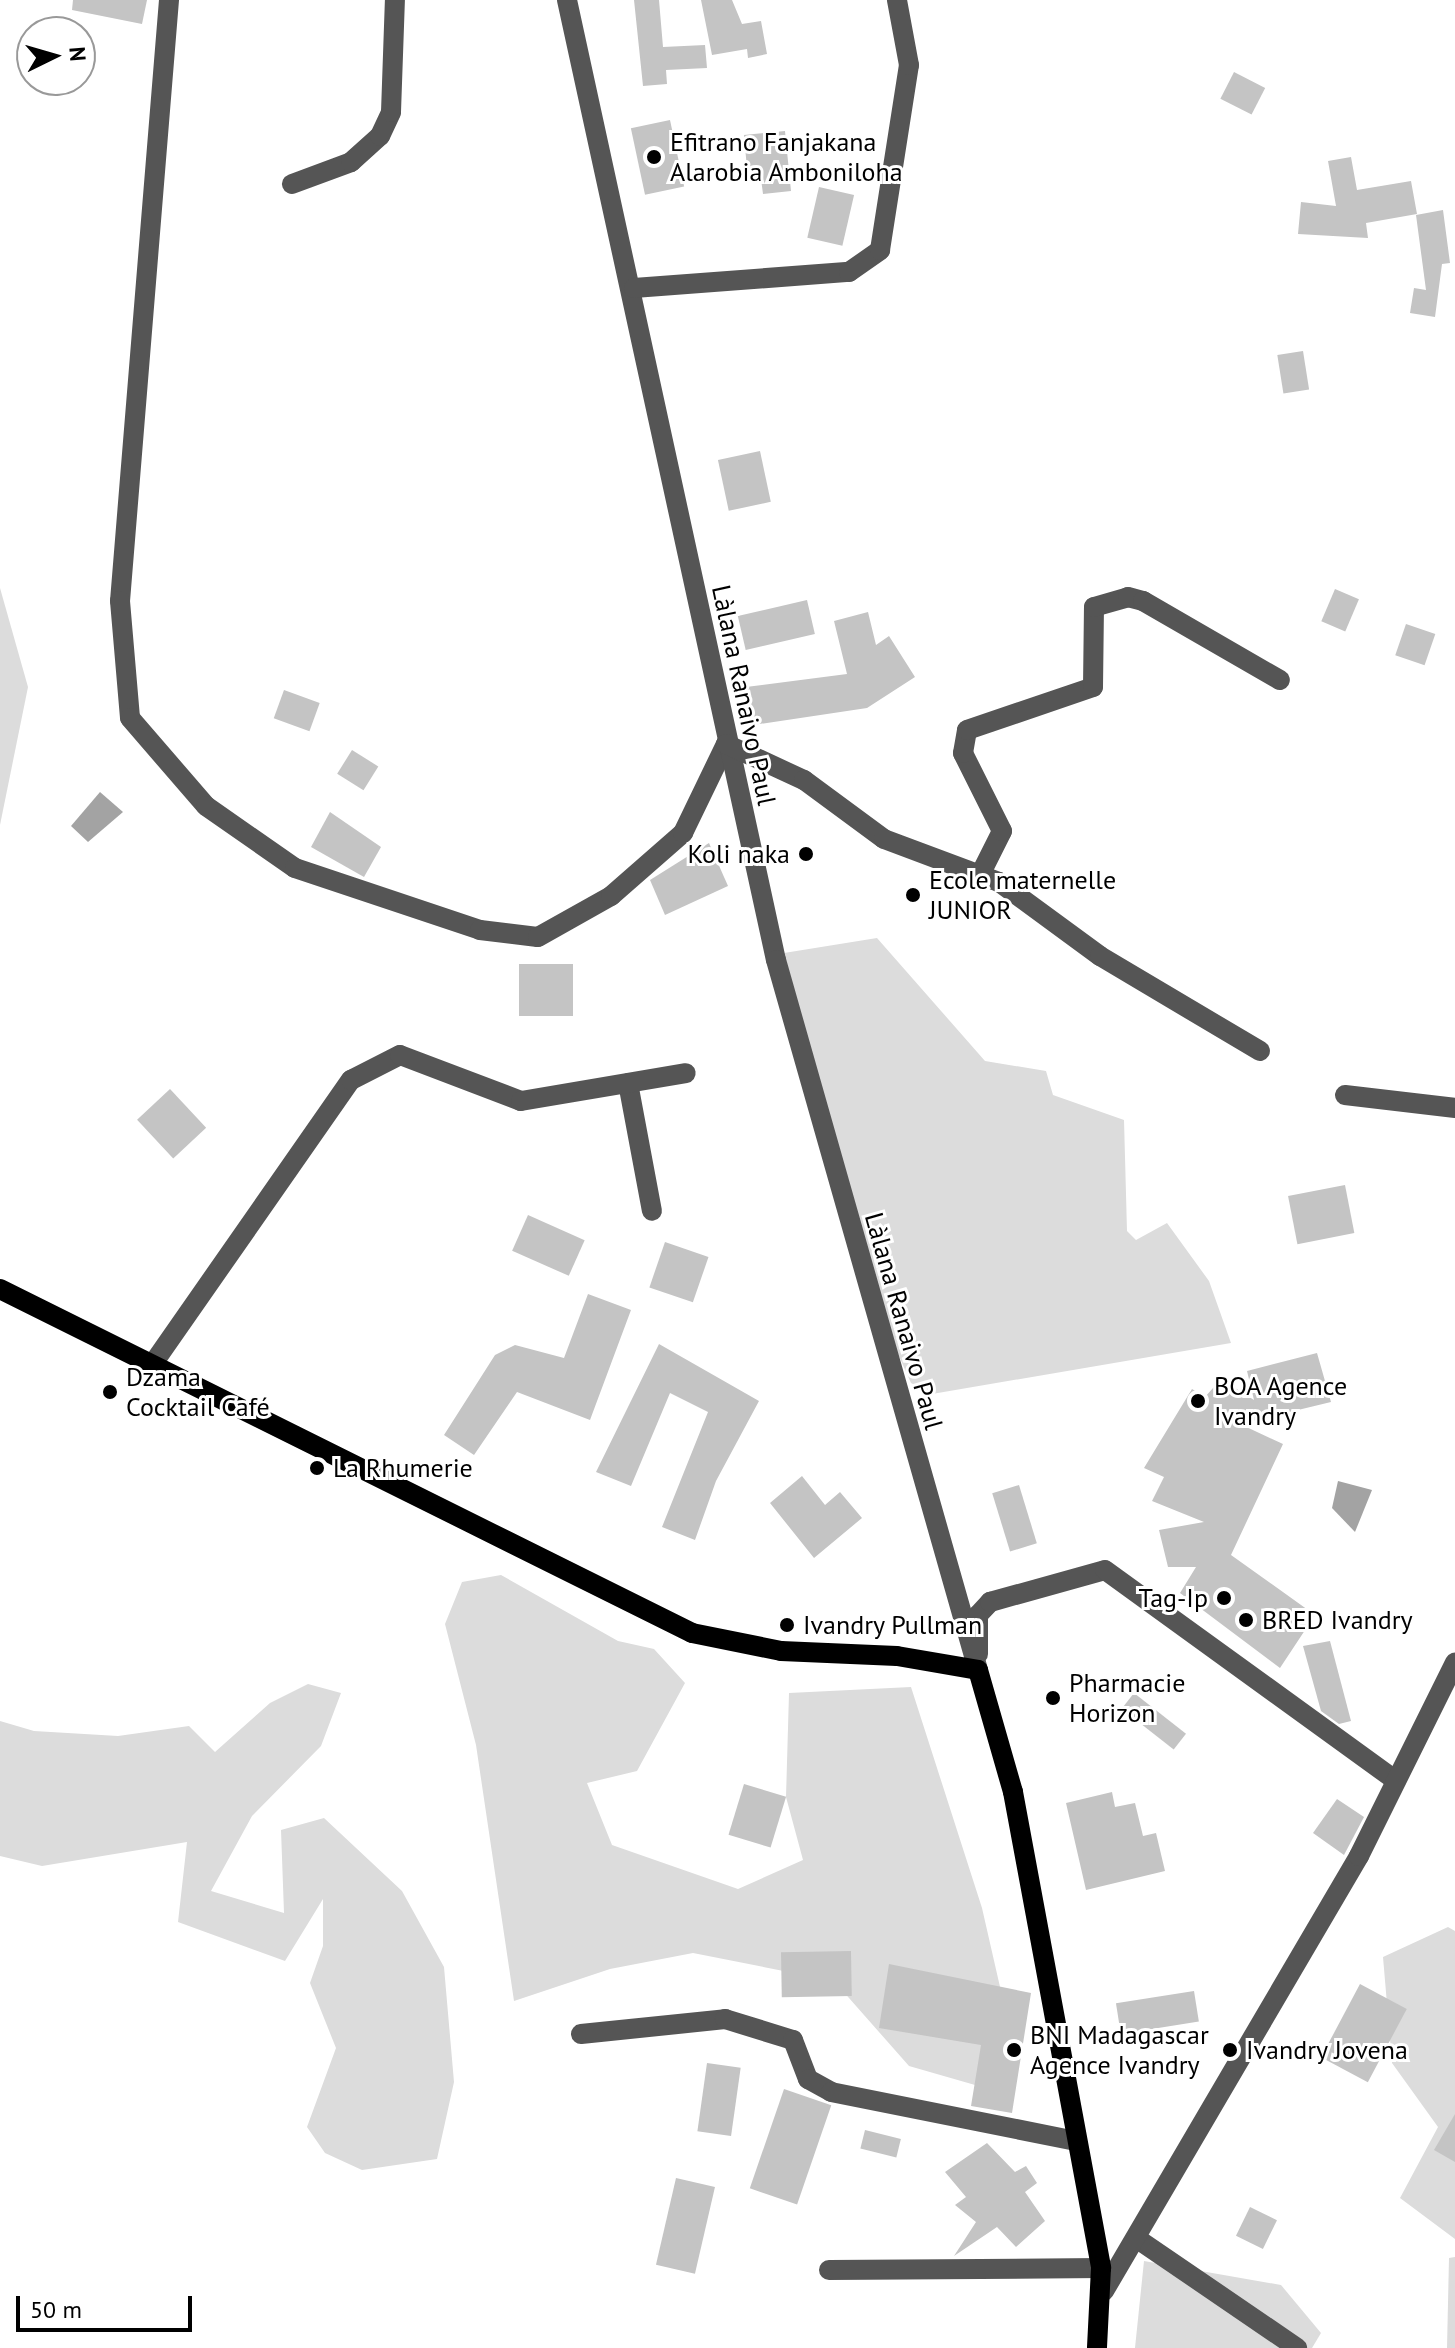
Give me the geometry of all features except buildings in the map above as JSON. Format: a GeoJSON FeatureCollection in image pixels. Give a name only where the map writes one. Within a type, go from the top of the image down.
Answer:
{"type":"FeatureCollection","features":[{"type":"Feature","properties":{"kind":"main road"},"geometry":{"type":"LineString","coordinates":[[0,1289],[692,1633],[781,1651],[897,1656],[978,1670],[1013,1792],[1101,2268],[1104,2291],[1097,2348]]}},
{"type":"Feature","properties":{"kind":"street"},"geometry":{"type":"LineString","coordinates":[[169,0],[120,601],[130,718],[206,806],[295,868],[480,930],[538,937],[611,896],[683,833],[726,744],[804,780],[884,839],[980,875],[1260,1051]]}},
{"type":"Feature","properties":{"kind":"street"},"geometry":{"type":"LineString","coordinates":[[292,184],[351,162],[380,136],[391,112],[395,0]]}},
{"type":"Feature","properties":{"kind":"street","name":"Làlana Ranaivo Paul"},"geometry":{"type":"LineString","coordinates":[[567,0],[634,288],[726,744],[776,960],[978,1670]]}},
{"type":"Feature","properties":{"kind":"street"},"geometry":{"type":"LineString","coordinates":[[634,288],[849,272],[880,250],[909,65],[897,0]]}},
{"type":"Feature","properties":{"kind":"street"},"geometry":{"type":"LineString","coordinates":[[980,875],[1002,831],[963,753],[967,730],[1093,687],[1094,607],[1143,601],[1280,680]]}},
{"type":"Feature","properties":{"kind":"street"},"geometry":{"type":"LineString","coordinates":[[152,1365],[351,1080],[400,1055],[521,1101],[686,1073]]}},
{"type":"Feature","properties":{"kind":"street"},"geometry":{"type":"LineString","coordinates":[[628,1083],[652,1211]]}},
{"type":"Feature","properties":{"kind":"street"},"geometry":{"type":"LineString","coordinates":[[1345,1095],[1455,1108]]}},
{"type":"Feature","properties":{"kind":"street"},"geometry":{"type":"LineString","coordinates":[[978,1670],[978,1615],[990,1602],[1105,1570],[1396,1781]]}},
{"type":"Feature","properties":{"kind":"street"},"geometry":{"type":"LineString","coordinates":[[1104,2291],[1396,1781],[1455,1663]]}},
{"type":"Feature","properties":{"kind":"street"},"geometry":{"type":"LineString","coordinates":[[581,2034],[725,2019],[793,2040],[808,2079],[831,2092],[1077,2141]]}},
{"type":"Feature","properties":{"kind":"street"},"geometry":{"type":"LineString","coordinates":[[1136,2238],[1297,2348]]}},
{"type":"Feature","properties":{"kind":"street"},"geometry":{"type":"LineString","coordinates":[[829,2270],[1101,2268]]}},
{"type":"Feature","properties":{"kind":"shaded area"},"geometry":{"type":"Polygon","coordinates":[[[0,588],[28,687],[0,825],[0,588]]]}},
{"type":"Feature","properties":{"kind":"shaded area"},"geometry":{"type":"Polygon","coordinates":[[[100,792],[123,812],[88,842],[71,826],[100,792]]]}},
{"type":"Feature","properties":{"kind":"shaded area"},"geometry":{"type":"Polygon","coordinates":[[[877,938],[985,1061],[1046,1071],[1053,1095],[1124,1120],[1127,1231],[1136,1240],[1167,1223],[1209,1281],[1231,1343],[932,1394],[911,1383],[886,1327],[784,953],[877,938]]]}},
{"type":"Feature","properties":{"kind":"shaded area"},"geometry":{"type":"Polygon","coordinates":[[[1338,1481],[1372,1490],[1355,1532],[1332,1508],[1338,1481]]]}},
{"type":"Feature","properties":{"kind":"shaded area"},"geometry":{"type":"Polygon","coordinates":[[[501,1575],[618,1641],[654,1649],[685,1683],[637,1771],[587,1783],[612,1845],[738,1889],[803,1860],[786,1797],[789,1693],[911,1687],[982,1908],[1008,2022],[982,2087],[909,2066],[834,1981],[693,1953],[610,1969],[514,2001],[476,1745],[445,1624],[462,1582],[501,1575]]]}},
{"type":"Feature","properties":{"kind":"shaded area"},"geometry":{"type":"Polygon","coordinates":[[[308,1684],[341,1693],[321,1746],[252,1816],[211,1891],[284,1913],[281,1830],[324,1818],[402,1891],[444,1967],[454,2082],[437,2159],[362,2170],[325,2153],[307,2127],[336,2048],[310,1983],[323,1946],[323,1899],[285,1961],[178,1922],[187,1842],[42,1866],[0,1856],[0,1721],[34,1731],[118,1736],[189,1726],[215,1752],[270,1703],[308,1684]]]}},
{"type":"Feature","properties":{"kind":"shaded area"},"geometry":{"type":"Polygon","coordinates":[[[1448,1927],[1455,1931],[1455,2239],[1400,2198],[1438,2127],[1392,2063],[1383,1957],[1448,1927]]]}},
{"type":"Feature","properties":{"kind":"shaded area"},"geometry":{"type":"Polygon","coordinates":[[[1455,2257],[1455,2348],[1447,2348],[1449,2258],[1455,2257]]]}},
{"type":"Feature","properties":{"kind":"shaded area"},"geometry":{"type":"Polygon","coordinates":[[[1144,2261],[1281,2285],[1321,2333],[1312,2348],[1135,2348],[1144,2261]]]}},
{"type":"Feature","properties":{"kind":"place","name":"Efitrano Fanjakana Alarobia Amboniloha"},"geometry":{"type":"Point","coordinates":[654,157]}},
{"type":"Feature","properties":{"kind":"place","name":"Koli naka"},"geometry":{"type":"Point","coordinates":[806,854]}},
{"type":"Feature","properties":{"kind":"place","name":"Ecole maternelle JUNIOR"},"geometry":{"type":"Point","coordinates":[913,895]}},
{"type":"Feature","properties":{"kind":"place","name":"Dzama Cocktail Café"},"geometry":{"type":"Point","coordinates":[110,1392]}},
{"type":"Feature","properties":{"kind":"place","name":"BOA Agence Ivandry"},"geometry":{"type":"Point","coordinates":[1198,1401]}},
{"type":"Feature","properties":{"kind":"place","name":"La Rhumerie"},"geometry":{"type":"Point","coordinates":[317,1468]}},
{"type":"Feature","properties":{"kind":"place","name":"Tag-Ip"},"geometry":{"type":"Point","coordinates":[1224,1598]}},
{"type":"Feature","properties":{"kind":"place","name":"BRED Ivandry"},"geometry":{"type":"Point","coordinates":[1246,1620]}},
{"type":"Feature","properties":{"kind":"place","name":"Ivandry Pullman"},"geometry":{"type":"Point","coordinates":[787,1625]}},
{"type":"Feature","properties":{"kind":"place","name":"Pharmacie Horizon"},"geometry":{"type":"Point","coordinates":[1053,1698]}},
{"type":"Feature","properties":{"kind":"place","name":"BNI Madagascar Agence Ivandry"},"geometry":{"type":"Point","coordinates":[1014,2050]}},
{"type":"Feature","properties":{"kind":"place","name":"Ivandry Jovena"},"geometry":{"type":"Point","coordinates":[1230,2050]}}]}
